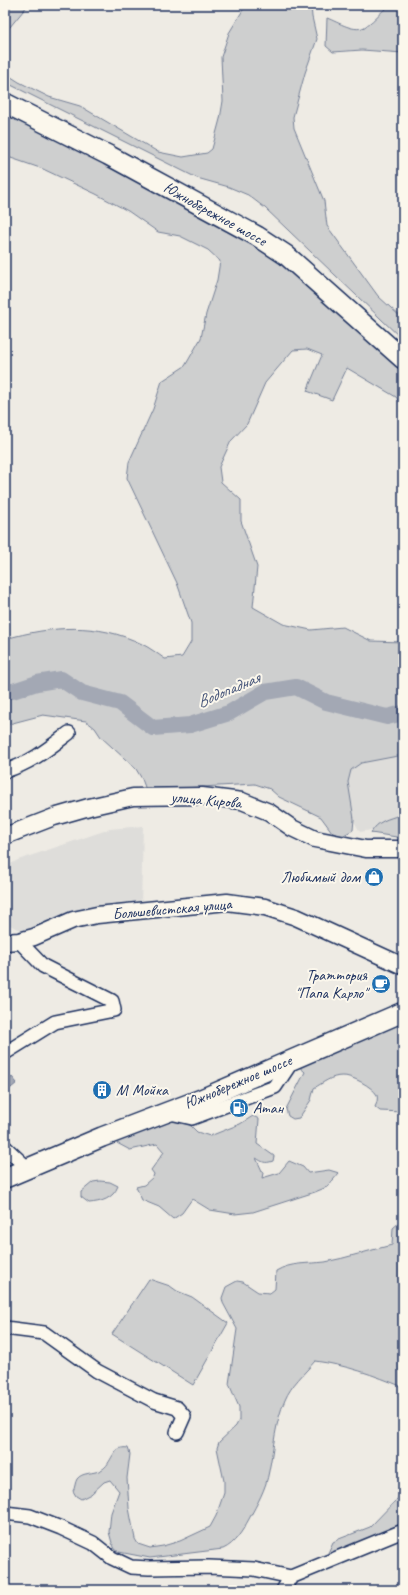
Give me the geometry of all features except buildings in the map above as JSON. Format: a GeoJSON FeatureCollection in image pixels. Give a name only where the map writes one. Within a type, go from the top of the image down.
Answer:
{"type":"FeatureCollection","features":[{"type":"Feature","properties":{"kind":"highway","name":"Южнобережное шоссе"},"geometry":{"type":"LineString","coordinates":[[5,94],[42,111],[265,230],[294,249],[403,359]]}},
{"type":"Feature","properties":{"kind":"highway","name":"Южнобережное шоссе"},"geometry":{"type":"LineString","coordinates":[[5,103],[108,155],[257,236],[286,255],[403,348]]}},
{"type":"Feature","properties":{"kind":"highway","name":"Южнобережное шоссе"},"geometry":{"type":"LineString","coordinates":[[5,1171],[97,1132],[194,1095],[403,1006]]}},
{"type":"Feature","properties":{"kind":"highway","name":"Южнобережное шоссе"},"geometry":{"type":"LineString","coordinates":[[5,1178],[403,1012]]}},
{"type":"Feature","properties":{"kind":"main road","name":"улица Кирова"},"geometry":{"type":"LineString","coordinates":[[5,836],[54,817],[133,797],[202,796],[242,801],[269,812],[292,828],[315,839],[366,850],[403,849]]}},
{"type":"Feature","properties":{"kind":"main road","name":"Большевистская улица"},"geometry":{"type":"LineString","coordinates":[[12,942],[34,937],[73,920],[97,915],[227,902],[265,907],[296,917],[403,966]]}},
{"type":"Feature","properties":{"kind":"street"},"geometry":{"type":"LineString","coordinates":[[5,771],[22,766],[40,755],[69,733]]}},
{"type":"Feature","properties":{"kind":"street"},"geometry":{"type":"LineString","coordinates":[[5,1053],[55,1022],[114,1010],[112,1001],[43,966],[12,942]]}},
{"type":"Feature","properties":{"kind":"street"},"geometry":{"type":"LineString","coordinates":[[5,1147],[22,1164]]}},
{"type":"Feature","properties":{"kind":"street"},"geometry":{"type":"LineString","coordinates":[[5,1328],[44,1333],[97,1371],[154,1401],[177,1408],[184,1416],[177,1432]]}},
{"type":"Feature","properties":{"kind":"street"},"geometry":{"type":"LineString","coordinates":[[5,1513],[30,1516],[60,1528],[93,1543],[112,1558],[131,1567],[209,1567],[254,1569],[291,1577],[403,1531]]}},
{"type":"Feature","properties":{"kind":"street"},"geometry":{"type":"LineString","coordinates":[[283,1590],[291,1577]]}},
{"type":"Feature","properties":{"kind":"shaded area"},"geometry":{"type":"Polygon","coordinates":[[[5,5],[28,5],[5,33],[5,5]]]}},
{"type":"Feature","properties":{"kind":"shaded area"},"geometry":{"type":"Polygon","coordinates":[[[246,5],[311,5],[317,39],[305,73],[293,117],[294,128],[324,201],[327,226],[378,296],[403,319],[403,340],[265,208],[248,195],[229,187],[197,178],[5,82],[5,73],[49,97],[80,106],[158,152],[183,157],[207,153],[212,149],[223,101],[221,57],[229,33],[246,5]]]}},
{"type":"Feature","properties":{"kind":"shaded area"},"geometry":{"type":"Polygon","coordinates":[[[390,5],[403,5],[403,53],[362,50],[333,52],[326,46],[327,18],[352,28],[362,28],[369,24],[390,5]]]}},
{"type":"Feature","properties":{"kind":"shaded area"},"geometry":{"type":"Polygon","coordinates":[[[5,111],[259,242],[403,368],[403,407],[396,397],[347,368],[332,400],[307,391],[322,355],[307,349],[293,350],[265,383],[247,424],[231,441],[219,467],[221,482],[241,500],[241,521],[257,567],[253,607],[283,624],[311,630],[343,627],[371,641],[403,642],[403,755],[361,763],[351,770],[348,782],[354,819],[353,830],[342,836],[336,835],[332,832],[321,817],[279,797],[270,789],[255,784],[146,790],[136,769],[86,721],[43,715],[5,725],[5,639],[40,631],[57,629],[91,629],[125,637],[145,646],[165,659],[182,657],[191,642],[191,623],[177,583],[127,478],[129,462],[153,409],[162,381],[185,366],[201,338],[206,314],[217,280],[220,261],[208,250],[180,236],[158,232],[128,211],[96,194],[43,169],[5,156],[5,111]]]}},
{"type":"Feature","properties":{"kind":"shaded area"},"geometry":{"type":"Polygon","coordinates":[[[403,744],[403,824],[360,832],[320,760],[403,744]]]}},
{"type":"Feature","properties":{"kind":"shaded area"},"geometry":{"type":"Polygon","coordinates":[[[403,815],[403,838],[371,833],[380,823],[403,815]]]}},
{"type":"Feature","properties":{"kind":"shaded area"},"geometry":{"type":"Polygon","coordinates":[[[143,826],[141,906],[81,913],[23,931],[5,923],[5,867],[18,860],[110,829],[143,826]]]}},
{"type":"Feature","properties":{"kind":"shaded area"},"geometry":{"type":"Polygon","coordinates":[[[403,1021],[403,1112],[380,1111],[375,1107],[377,1095],[367,1085],[351,1077],[338,1076],[331,1078],[314,1088],[311,1100],[299,1118],[293,1119],[288,1116],[286,1109],[305,1072],[296,1064],[403,1021]]]}},
{"type":"Feature","properties":{"kind":"shaded area"},"geometry":{"type":"Polygon","coordinates":[[[12,1077],[17,1083],[5,1093],[5,1082],[12,1077]]]}},
{"type":"Feature","properties":{"kind":"shaded area"},"geometry":{"type":"Polygon","coordinates":[[[253,1116],[259,1119],[257,1144],[274,1156],[273,1161],[268,1162],[256,1158],[263,1173],[262,1178],[279,1173],[289,1161],[303,1167],[308,1173],[329,1170],[339,1173],[327,1187],[253,1212],[235,1214],[210,1210],[192,1199],[182,1213],[173,1219],[159,1207],[142,1200],[136,1187],[144,1185],[153,1177],[154,1174],[151,1170],[164,1152],[157,1144],[130,1150],[115,1142],[156,1119],[181,1119],[197,1132],[210,1136],[240,1124],[253,1116]]]}},
{"type":"Feature","properties":{"kind":"shaded area"},"geometry":{"type":"Polygon","coordinates":[[[93,1182],[110,1182],[118,1186],[110,1197],[102,1201],[89,1203],[81,1197],[81,1192],[93,1182]]]}},
{"type":"Feature","properties":{"kind":"shaded area"},"geometry":{"type":"Polygon","coordinates":[[[401,1221],[403,1232],[403,1387],[360,1371],[315,1361],[294,1384],[285,1400],[277,1426],[268,1478],[258,1502],[244,1528],[231,1544],[223,1549],[150,1558],[119,1552],[115,1549],[109,1532],[111,1513],[119,1491],[110,1480],[104,1482],[91,1494],[81,1499],[76,1496],[73,1491],[76,1480],[79,1477],[101,1470],[108,1464],[118,1449],[128,1448],[130,1454],[127,1478],[129,1508],[135,1539],[138,1544],[150,1548],[180,1541],[210,1527],[216,1516],[224,1493],[224,1481],[217,1448],[219,1442],[236,1426],[239,1420],[239,1407],[229,1384],[237,1329],[223,1303],[222,1298],[226,1287],[237,1281],[243,1282],[258,1292],[270,1293],[275,1289],[276,1271],[282,1268],[300,1264],[325,1262],[392,1245],[393,1228],[401,1221]]]}},
{"type":"Feature","properties":{"kind":"shaded area"},"geometry":{"type":"Polygon","coordinates":[[[149,1279],[170,1286],[177,1291],[192,1297],[228,1323],[193,1385],[112,1334],[149,1279]]]}},
{"type":"Feature","properties":{"kind":"shaded area"},"geometry":{"type":"Polygon","coordinates":[[[403,1475],[403,1524],[391,1528],[371,1540],[334,1555],[328,1553],[333,1542],[370,1527],[398,1498],[403,1475]]]}},
{"type":"Feature","properties":{"kind":"waterway","name":"Водопадная"},"geometry":{"type":"LineString","coordinates":[[5,691],[13,691],[37,683],[61,679],[82,693],[120,703],[153,728],[190,725],[229,713],[265,692],[296,687],[326,702],[387,717],[403,713]]}},
{"type":"Feature","properties":{"kind":"place","name":"Любимый дом"},"geometry":{"type":"Point","coordinates":[374,877]}},
{"type":"Feature","properties":{"kind":"place","name":"Траттория \"Папа Карло\""},"geometry":{"type":"Point","coordinates":[381,984]}},
{"type":"Feature","properties":{"kind":"place","name":"М Мойка"},"geometry":{"type":"Point","coordinates":[102,1090]}},
{"type":"Feature","properties":{"kind":"place","name":"Атан"},"geometry":{"type":"Point","coordinates":[239,1108]}}]}
